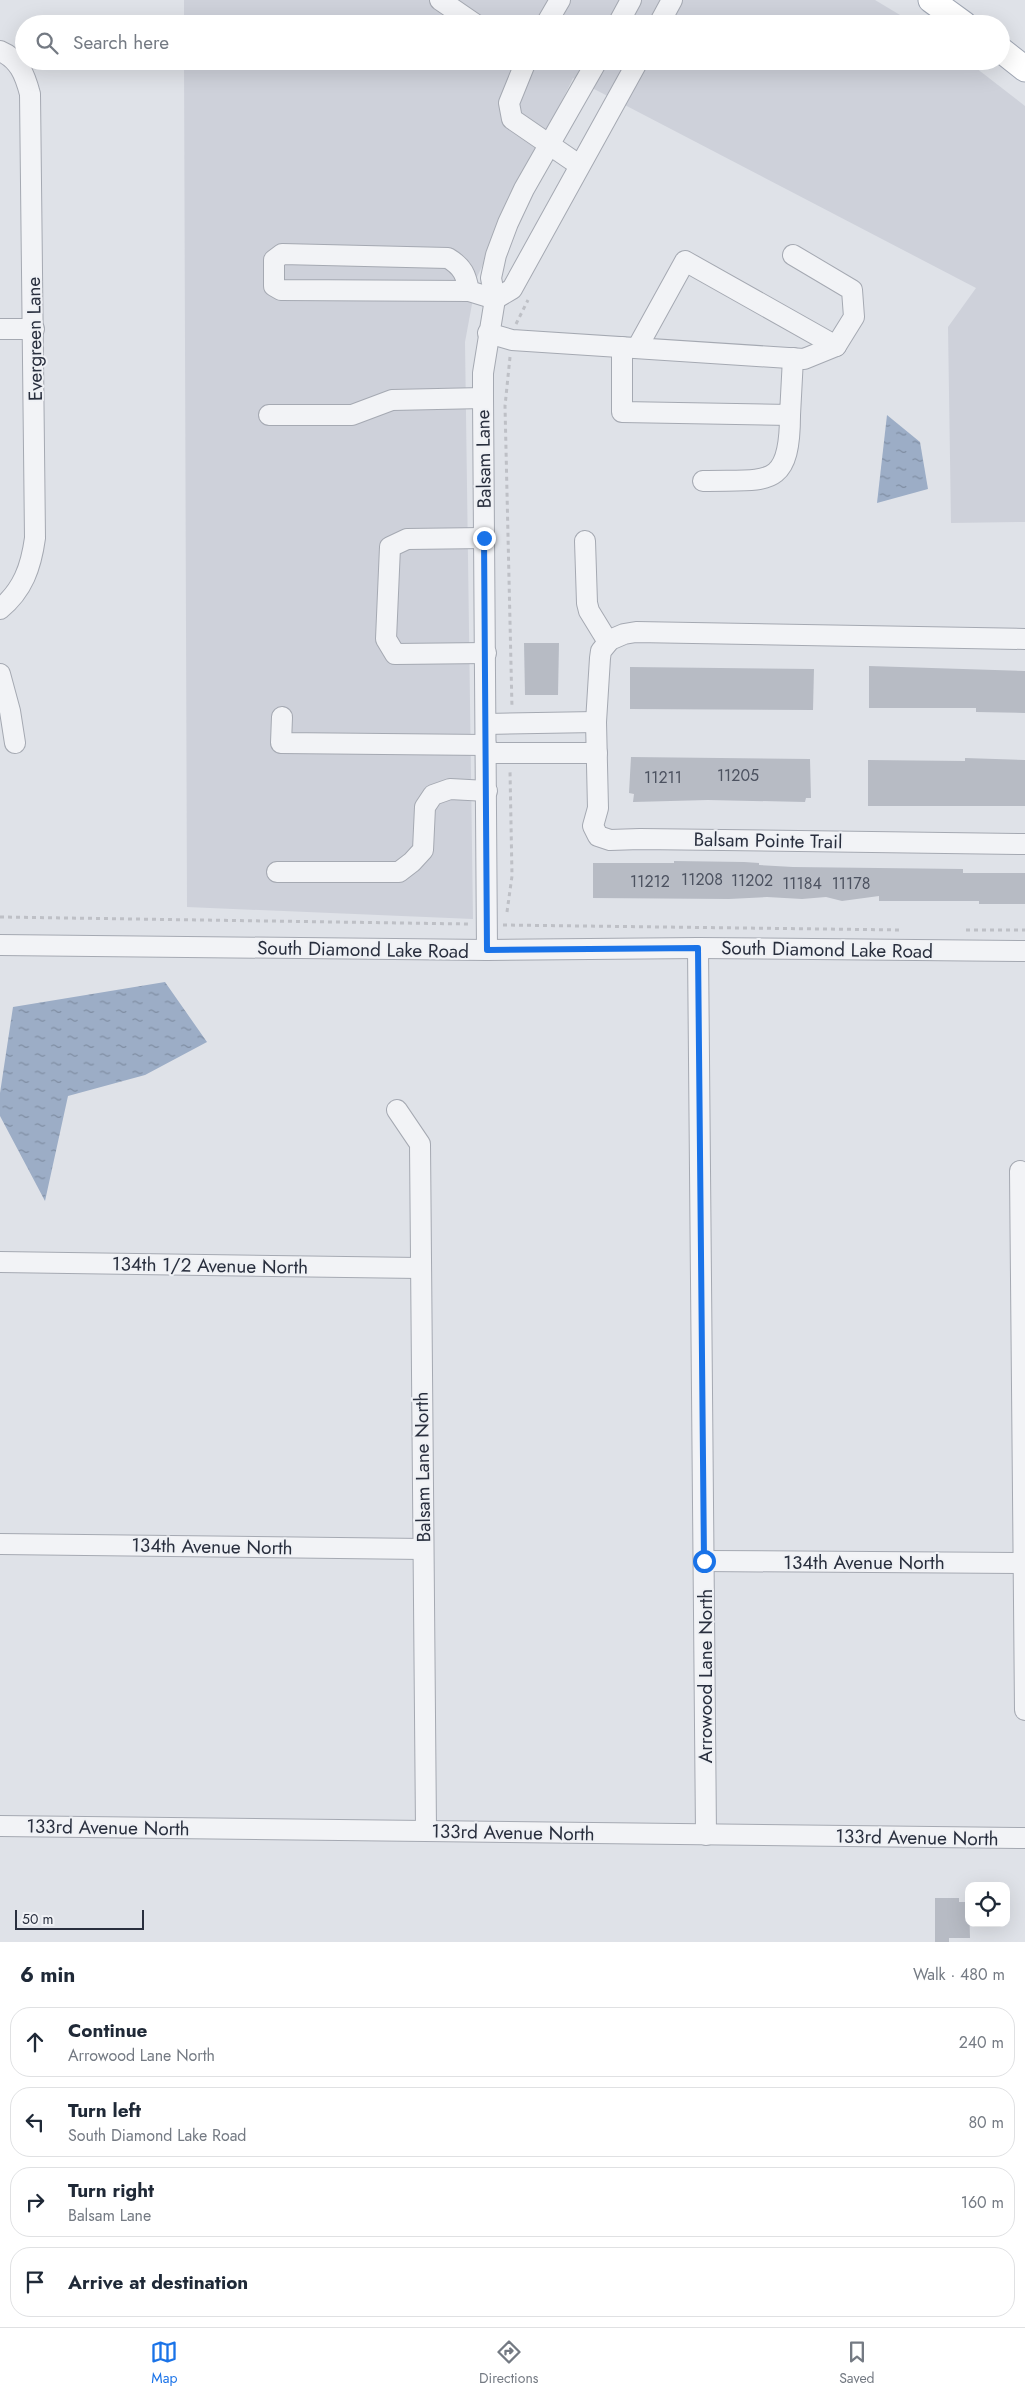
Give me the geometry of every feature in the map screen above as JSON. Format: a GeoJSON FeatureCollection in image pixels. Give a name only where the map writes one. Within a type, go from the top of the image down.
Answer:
{"type":"FeatureCollection","features":[{"type":"Feature","properties":{"kind":"main road"},"geometry":{"type":"LineString","coordinates":[[931,0],[952,15]]}},
{"type":"Feature","properties":{"kind":"main road"},"geometry":{"type":"LineString","coordinates":[[1010,57],[1025,68]]}},
{"type":"Feature","properties":{"kind":"street"},"geometry":{"type":"LineString","coordinates":[[440,0],[461,15]]}},
{"type":"Feature","properties":{"kind":"street"},"geometry":{"type":"LineString","coordinates":[[551,15],[560,0]]}},
{"type":"Feature","properties":{"kind":"street"},"geometry":{"type":"LineString","coordinates":[[623,15],[631,0]]}},
{"type":"Feature","properties":{"kind":"street"},"geometry":{"type":"LineString","coordinates":[[664,15],[672,0]]}},
{"type":"Feature","properties":{"kind":"street","name":"Evergreen Lane"},"geometry":{"type":"LineString","coordinates":[[0,609],[22,585],[32,562],[35,538],[30,94],[26,77],[20,70]]}},
{"type":"Feature","properties":{"kind":"street"},"geometry":{"type":"LineString","coordinates":[[522,70],[509,103],[512,119],[579,166]]}},
{"type":"Feature","properties":{"kind":"street","name":"Balsam Lane"},"geometry":{"type":"LineString","coordinates":[[487,950],[496,925],[487,791],[482,398],[488,333],[495,299],[491,278],[496,255],[508,223],[592,70]]}},
{"type":"Feature","properties":{"kind":"street"},"geometry":{"type":"LineString","coordinates":[[469,291],[465,274],[458,264],[448,258],[282,254],[274,260],[274,286],[281,290],[469,291],[495,299],[512,289],[633,70]]}},
{"type":"Feature","properties":{"kind":"street"},"geometry":{"type":"LineString","coordinates":[[488,333],[512,340],[804,358],[836,346],[854,317],[852,290],[793,255]]}},
{"type":"Feature","properties":{"kind":"street"},"geometry":{"type":"LineString","coordinates":[[790,415],[622,412],[630,348],[685,261],[836,346]]}},
{"type":"Feature","properties":{"kind":"street"},"geometry":{"type":"LineString","coordinates":[[0,329],[34,329]]}},
{"type":"Feature","properties":{"kind":"street"},"geometry":{"type":"LineString","coordinates":[[703,481],[768,479],[778,473],[786,459],[790,442],[793,358]]}},
{"type":"Feature","properties":{"kind":"street"},"geometry":{"type":"LineString","coordinates":[[269,415],[352,415],[392,400],[482,398]]}},
{"type":"Feature","properties":{"kind":"street"},"geometry":{"type":"LineString","coordinates":[[484,538],[406,539],[390,547],[386,639],[395,654],[486,653]]}},
{"type":"Feature","properties":{"kind":"street"},"geometry":{"type":"LineString","coordinates":[[585,541],[587,603],[589,611],[608,642],[624,634],[636,632],[1025,639]]}},
{"type":"Feature","properties":{"kind":"street","name":"Balsam Pointe Trail"},"geometry":{"type":"LineString","coordinates":[[608,642],[601,650],[600,658],[596,722],[598,808],[593,826],[595,834],[605,840],[1025,844]]}},
{"type":"Feature","properties":{"kind":"street"},"geometry":{"type":"LineString","coordinates":[[0,674],[10,711],[15,743]]}},
{"type":"Feature","properties":{"kind":"street"},"geometry":{"type":"LineString","coordinates":[[282,717],[281,743],[486,749],[510,753],[598,753]]}},
{"type":"Feature","properties":{"kind":"street"},"geometry":{"type":"LineString","coordinates":[[486,724],[596,722]]}},
{"type":"Feature","properties":{"kind":"street"},"geometry":{"type":"LineString","coordinates":[[277,872],[399,872],[423,850],[425,807],[433,795],[450,788],[487,791]]}},
{"type":"Feature","properties":{"kind":"street","name":"South Diamond Lake Road"},"geometry":{"type":"LineString","coordinates":[[0,945],[487,950],[698,948],[1025,951]]}},
{"type":"Feature","properties":{"kind":"street","name":"Arrowood Lane North"},"geometry":{"type":"LineString","coordinates":[[698,948],[706,1835]]}},
{"type":"Feature","properties":{"kind":"street","name":"Balsam Lane North"},"geometry":{"type":"LineString","coordinates":[[397,1110],[420,1144],[419,1268],[426,1830]]}},
{"type":"Feature","properties":{"kind":"street"},"geometry":{"type":"LineString","coordinates":[[1020,1171],[1025,1710]]}},
{"type":"Feature","properties":{"kind":"street","name":"134th 1/2 Avenue North"},"geometry":{"type":"LineString","coordinates":[[0,1262],[419,1268]]}},
{"type":"Feature","properties":{"kind":"street","name":"134th Avenue North"},"geometry":{"type":"LineString","coordinates":[[0,1544],[424,1549]]}},
{"type":"Feature","properties":{"kind":"street","name":"134th Avenue North"},"geometry":{"type":"LineString","coordinates":[[704,1561],[1024,1564]]}},
{"type":"Feature","properties":{"kind":"street","name":"133rd Avenue North"},"geometry":{"type":"LineString","coordinates":[[0,1826],[1025,1838]]}},
{"type":"Feature","properties":{"kind":"path"},"geometry":{"type":"LineString","coordinates":[[512,724],[505,406],[512,340],[518,320],[531,294]]}},
{"type":"Feature","properties":{"kind":"path"},"geometry":{"type":"LineString","coordinates":[[496,925],[512,876],[510,753]]}},
{"type":"Feature","properties":{"kind":"path"},"geometry":{"type":"LineString","coordinates":[[0,917],[906,930]]}},
{"type":"Feature","properties":{"kind":"path"},"geometry":{"type":"LineString","coordinates":[[965,930],[1025,930]]}},
{"type":"Feature","properties":{"kind":"shaded area"},"geometry":{"type":"Polygon","coordinates":[[[184,0],[875,0],[900,15],[184,15],[184,0]]]}},
{"type":"Feature","properties":{"kind":"shaded area"},"geometry":{"type":"Polygon","coordinates":[[[184,70],[979,70],[1025,106],[1025,522],[951,523],[948,327],[976,288],[573,78],[477,277],[465,342],[473,919],[187,907],[184,70]]]}},
{"type":"Feature","properties":{"kind":"water"},"geometry":{"type":"Polygon","coordinates":[[[887,415],[920,442],[928,489],[877,503],[887,415]]]}},
{"type":"Feature","properties":{"kind":"water"},"geometry":{"type":"Polygon","coordinates":[[[165,982],[207,1042],[145,1075],[68,1096],[45,1201],[0,1116],[0,1093],[13,1007],[165,982]]]}},
{"type":"Feature","properties":{"kind":"building"},"geometry":{"type":"Polygon","coordinates":[[[524,643],[559,643],[558,695],[525,695],[524,643]]]}},
{"type":"Feature","properties":{"kind":"building"},"geometry":{"type":"Polygon","coordinates":[[[869,666],[1025,671],[1025,713],[976,712],[976,708],[869,708],[869,666]]]}},
{"type":"Feature","properties":{"kind":"building"},"geometry":{"type":"Polygon","coordinates":[[[630,667],[814,669],[813,710],[630,709],[630,667]]]}},
{"type":"Feature","properties":{"kind":"building"},"geometry":{"type":"Polygon","coordinates":[[[631,757],[810,759],[811,798],[806,798],[805,802],[708,800],[633,802],[634,794],[629,793],[631,757]]]}},
{"type":"Feature","properties":{"kind":"building"},"geometry":{"type":"Polygon","coordinates":[[[965,758],[1025,760],[1025,806],[868,806],[868,760],[965,761],[965,758]]]}},
{"type":"Feature","properties":{"kind":"building"},"geometry":{"type":"Polygon","coordinates":[[[674,861],[744,862],[793,867],[963,869],[963,873],[1025,873],[1025,904],[979,904],[979,901],[879,901],[879,896],[842,901],[826,897],[802,899],[767,897],[729,899],[593,898],[593,863],[674,863],[674,861]]]}},
{"type":"Feature","properties":{"kind":"building"},"geometry":{"type":"Polygon","coordinates":[[[935,1898],[959,1898],[959,1902],[965,1902],[965,1927],[970,1927],[970,1938],[949,1938],[949,1942],[935,1942],[935,1898]]]}},
{"type":"Feature","properties":{"kind":"route"},"geometry":{"type":"LineString","coordinates":[[484,538],[487,950],[698,948],[704,1561]]}}]}
